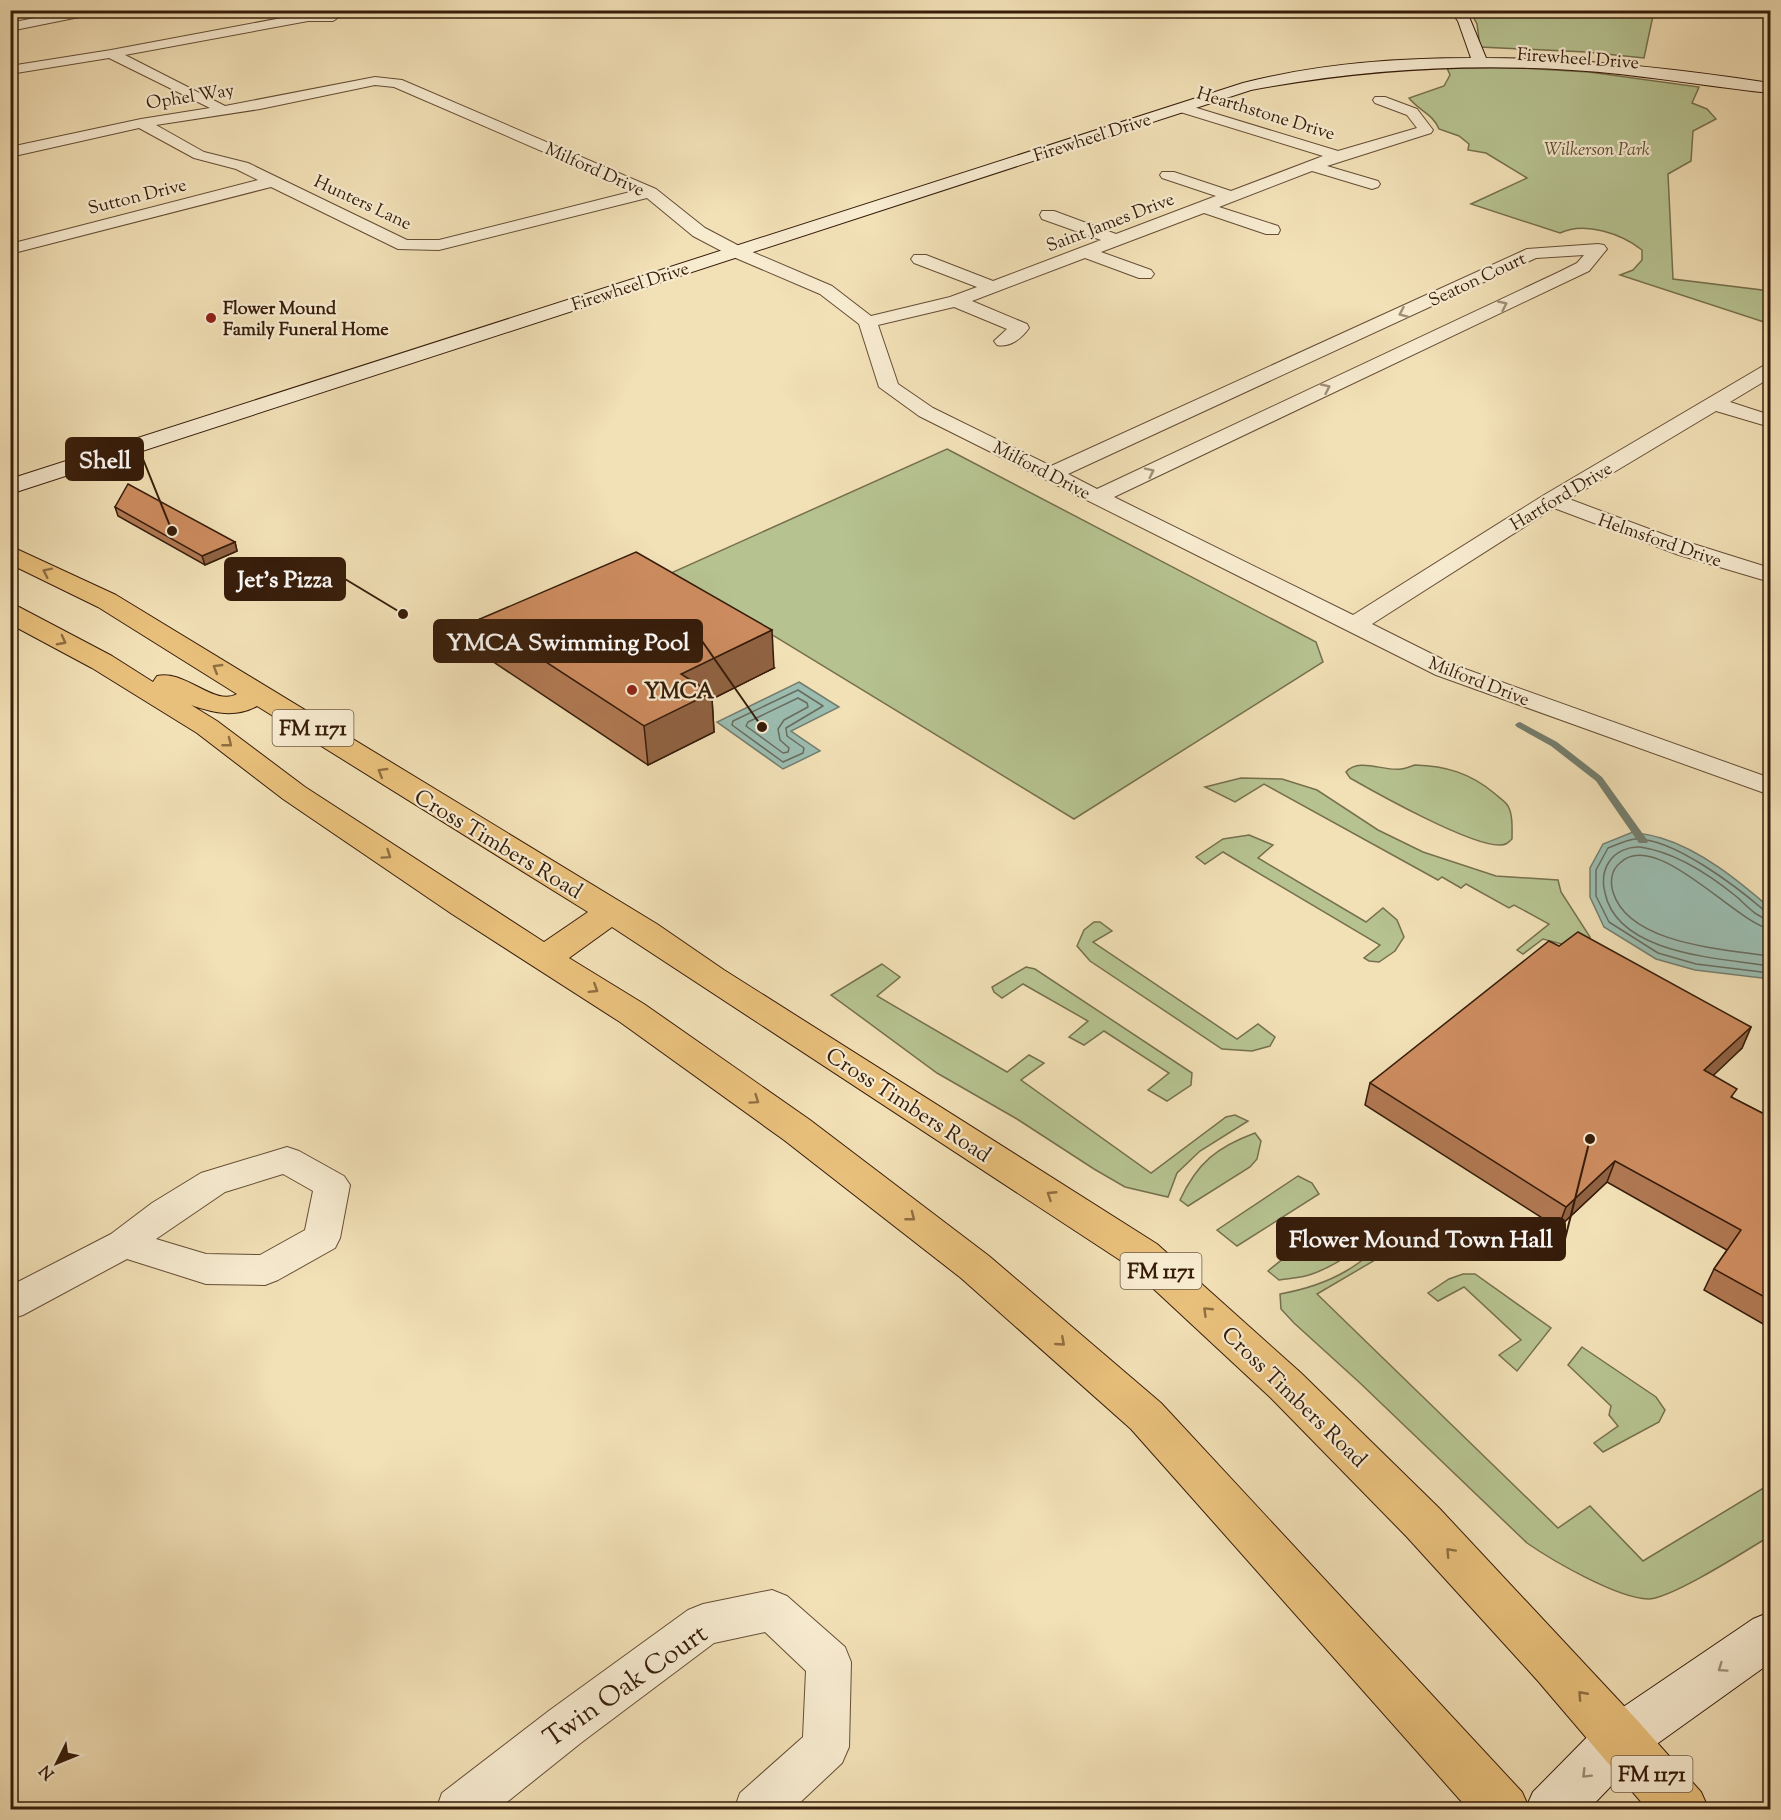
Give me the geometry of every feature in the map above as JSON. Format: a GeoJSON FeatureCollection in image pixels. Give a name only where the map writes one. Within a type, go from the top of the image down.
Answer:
{"type":"FeatureCollection","features":[{"type":"Feature","properties":{"kind":"main road","name":"Cross Timbers Road"},"geometry":{"type":"LineString","coordinates":[[10,554],[107,601],[255,691],[611,912],[1143,1255],[1195,1300],[1400,1498],[1622,1738],[1683,1809]]}},
{"type":"Feature","properties":{"kind":"main road","name":"FM 1171"},"geometry":{"type":"LineString","coordinates":[[10,613],[102,662],[207,727],[294,793],[632,1013],[797,1130],[975,1267],[1146,1416],[1504,1809]]}},
{"type":"Feature","properties":{"kind":"main road"},"geometry":{"type":"LineString","coordinates":[[102,662],[150,675],[223,706],[240,705],[250,700],[255,691]]}},
{"type":"Feature","properties":{"kind":"main road"},"geometry":{"type":"LineString","coordinates":[[545,958],[611,912]]}},
{"type":"Feature","properties":{"kind":"street"},"geometry":{"type":"LineString","coordinates":[[10,27],[94,10]]}},
{"type":"Feature","properties":{"kind":"street"},"geometry":{"type":"LineString","coordinates":[[1457,10],[1466,25],[1477,56]]}},
{"type":"Feature","properties":{"kind":"street"},"geometry":{"type":"LineString","coordinates":[[10,70],[111,54],[308,17],[333,17]]}},
{"type":"Feature","properties":{"kind":"street"},"geometry":{"type":"LineString","coordinates":[[111,54],[221,110]]}},
{"type":"Feature","properties":{"kind":"street","name":"Firewheel Drive"},"geometry":{"type":"LineString","coordinates":[[10,487],[1248,86],[1349,68],[1477,56],[1610,60],[1770,79]]}},
{"type":"Feature","properties":{"kind":"street","name":"Firewheel Drive"},"geometry":{"type":"LineString","coordinates":[[1477,56],[1617,68],[1770,88]]}},
{"type":"Feature","properties":{"kind":"street","name":"Ophel Way"},"geometry":{"type":"LineString","coordinates":[[10,152],[141,123],[260,105],[375,81]]}},
{"type":"Feature","properties":{"kind":"street","name":"Milford Drive"},"geometry":{"type":"LineString","coordinates":[[375,81],[398,83],[650,192],[699,232],[737,252],[826,290],[868,322],[889,387],[926,412],[1445,670],[1770,787]]}},
{"type":"Feature","properties":{"kind":"street","name":"Saint James Drive"},"geometry":{"type":"LineString","coordinates":[[868,322],[956,301],[1338,156],[1426,130],[1412,112],[1380,100]]}},
{"type":"Feature","properties":{"kind":"street","name":"Hearthstone Drive"},"geometry":{"type":"LineString","coordinates":[[1182,108],[1338,156]]}},
{"type":"Feature","properties":{"kind":"street","name":"Hunters Lane"},"geometry":{"type":"LineString","coordinates":[[141,123],[199,155],[242,166],[404,245],[422,247],[439,245],[650,192]]}},
{"type":"Feature","properties":{"kind":"street"},"geometry":{"type":"LineString","coordinates":[[1311,166],[1372,184]]}},
{"type":"Feature","properties":{"kind":"street"},"geometry":{"type":"LineString","coordinates":[[1168,176],[1231,196]]}},
{"type":"Feature","properties":{"kind":"street","name":"Sutton Drive"},"geometry":{"type":"LineString","coordinates":[[10,249],[274,181]]}},
{"type":"Feature","properties":{"kind":"street"},"geometry":{"type":"LineString","coordinates":[[1204,207],[1272,230]]}},
{"type":"Feature","properties":{"kind":"street"},"geometry":{"type":"LineString","coordinates":[[1048,215],[1116,240]]}},
{"type":"Feature","properties":{"kind":"street","name":"Seaton Court"},"geometry":{"type":"LineString","coordinates":[[1052,474],[1533,253],[1598,249],[1583,267],[1097,497]]}},
{"type":"Feature","properties":{"kind":"street"},"geometry":{"type":"LineString","coordinates":[[1085,252],[1145,274]]}},
{"type":"Feature","properties":{"kind":"street"},"geometry":{"type":"LineString","coordinates":[[920,259],[993,287]]}},
{"type":"Feature","properties":{"kind":"street"},"geometry":{"type":"LineString","coordinates":[[956,301],[1020,328],[1004,341]]}},
{"type":"Feature","properties":{"kind":"street"},"geometry":{"type":"LineString","coordinates":[[1333,344],[1381,362]]}},
{"type":"Feature","properties":{"kind":"street","name":"Hartford Drive"},"geometry":{"type":"LineString","coordinates":[[1353,625],[1552,500],[1770,370]]}},
{"type":"Feature","properties":{"kind":"street"},"geometry":{"type":"LineString","coordinates":[[1714,404],[1770,421]]}},
{"type":"Feature","properties":{"kind":"street","name":"Helmsford Drive"},"geometry":{"type":"LineString","coordinates":[[1552,500],[1660,541],[1770,575]]}},
{"type":"Feature","properties":{"kind":"street"},"geometry":{"type":"LineString","coordinates":[[10,1304],[124,1244],[165,1213],[213,1182],[287,1160],[332,1185],[322,1238],[265,1270],[206,1269],[124,1244]]}},
{"type":"Feature","properties":{"kind":"street","name":"Twin Oak Court"},"geometry":{"type":"LineString","coordinates":[[459,1809],[566,1726],[703,1625],[772,1610],[829,1662],[826,1747],[757,1809]]}},
{"type":"Feature","properties":{"kind":"street"},"geometry":{"type":"LineString","coordinates":[[1551,1809],[1622,1738],[1770,1635]]}},
{"type":"Feature","properties":{"kind":"green space"},"geometry":{"type":"Polygon","coordinates":[[[1470,11],[1654,11],[1644,58],[1586,52],[1480,47],[1477,24],[1470,11]]]}},
{"type":"Feature","properties":{"kind":"green space","name":"Wilkerson Park"},"geometry":{"type":"Polygon","coordinates":[[[1504,67],[1589,72],[1699,87],[1692,103],[1707,109],[1716,119],[1693,131],[1691,161],[1668,174],[1673,279],[1770,291],[1770,324],[1620,275],[1633,270],[1642,260],[1642,250],[1614,234],[1581,228],[1560,233],[1471,204],[1527,178],[1486,153],[1468,150],[1469,144],[1459,136],[1439,129],[1437,124],[1409,98],[1444,86],[1450,75],[1447,68],[1504,67]]]}},
{"type":"Feature","properties":{"kind":"green space"},"geometry":{"type":"Polygon","coordinates":[[[947,449],[1316,642],[1323,662],[1074,819],[671,573],[947,449]]]}},
{"type":"Feature","properties":{"kind":"green space"},"geometry":{"type":"Polygon","coordinates":[[[1365,765],[1405,769],[1415,765],[1457,772],[1485,786],[1508,806],[1512,839],[1507,844],[1500,845],[1468,837],[1381,795],[1350,778],[1346,772],[1351,768],[1365,765]]]}},
{"type":"Feature","properties":{"kind":"green space"},"geometry":{"type":"Polygon","coordinates":[[[1241,778],[1282,779],[1317,790],[1378,830],[1423,852],[1496,876],[1558,880],[1561,892],[1590,937],[1573,947],[1543,939],[1523,954],[1517,950],[1549,924],[1514,905],[1509,908],[1466,884],[1461,888],[1442,877],[1438,880],[1264,784],[1235,802],[1205,787],[1241,778]]]}},
{"type":"Feature","properties":{"kind":"green space"},"geometry":{"type":"Polygon","coordinates":[[[1249,835],[1273,845],[1258,858],[1366,922],[1383,908],[1397,920],[1404,937],[1395,951],[1379,962],[1369,961],[1364,958],[1380,945],[1223,852],[1205,864],[1196,857],[1223,839],[1249,835]]]}},
{"type":"Feature","properties":{"kind":"green space"},"geometry":{"type":"Polygon","coordinates":[[[1094,922],[1100,922],[1112,931],[1093,942],[1237,1039],[1258,1024],[1275,1037],[1270,1046],[1252,1051],[1222,1049],[1090,961],[1077,946],[1084,930],[1094,922]]]}},
{"type":"Feature","properties":{"kind":"green space"},"geometry":{"type":"Polygon","coordinates":[[[882,964],[900,977],[877,996],[1007,1072],[1029,1055],[1044,1063],[1021,1080],[1151,1173],[1226,1117],[1235,1115],[1248,1121],[1200,1151],[1177,1173],[1168,1197],[1125,1187],[1017,1119],[937,1073],[831,995],[882,964]]]}},
{"type":"Feature","properties":{"kind":"green space"},"geometry":{"type":"Polygon","coordinates":[[[1026,967],[1035,969],[1192,1073],[1191,1085],[1167,1101],[1148,1090],[1169,1073],[1104,1031],[1084,1045],[1069,1037],[1088,1021],[1023,984],[1002,998],[994,992],[992,987],[1026,967]]]}},
{"type":"Feature","properties":{"kind":"green space"},"geometry":{"type":"Polygon","coordinates":[[[1255,1133],[1261,1141],[1257,1159],[1250,1167],[1188,1206],[1180,1200],[1201,1166],[1230,1144],[1255,1133]]]}},
{"type":"Feature","properties":{"kind":"green space"},"geometry":{"type":"Polygon","coordinates":[[[1298,1176],[1312,1183],[1319,1194],[1237,1246],[1217,1230],[1298,1176]]]}},
{"type":"Feature","properties":{"kind":"green space"},"geometry":{"type":"Polygon","coordinates":[[[1367,1218],[1389,1218],[1365,1243],[1333,1265],[1308,1275],[1279,1280],[1268,1271],[1315,1239],[1367,1218]]]}},
{"type":"Feature","properties":{"kind":"green space"},"geometry":{"type":"Polygon","coordinates":[[[1401,1227],[1406,1235],[1404,1243],[1317,1294],[1558,1528],[1590,1506],[1643,1561],[1770,1484],[1770,1536],[1691,1583],[1659,1597],[1648,1599],[1603,1586],[1527,1543],[1281,1309],[1280,1294],[1316,1285],[1346,1271],[1373,1252],[1401,1227]]]}},
{"type":"Feature","properties":{"kind":"green space"},"geometry":{"type":"Polygon","coordinates":[[[1463,1274],[1475,1274],[1551,1328],[1517,1371],[1499,1355],[1521,1340],[1464,1287],[1438,1301],[1428,1293],[1449,1279],[1463,1274]]]}},
{"type":"Feature","properties":{"kind":"green space"},"geometry":{"type":"Polygon","coordinates":[[[1582,1347],[1656,1397],[1665,1410],[1659,1422],[1603,1452],[1594,1443],[1618,1426],[1609,1415],[1611,1406],[1568,1365],[1582,1347]]]}},
{"type":"Feature","properties":{"kind":"water"},"geometry":{"type":"Polygon","coordinates":[[[799,682],[839,707],[791,731],[820,751],[783,769],[717,722],[799,682]]]}},
{"type":"Feature","properties":{"kind":"water"},"geometry":{"type":"Polygon","coordinates":[[[1633,832],[1661,838],[1691,850],[1732,877],[1770,908],[1770,979],[1695,970],[1656,959],[1604,927],[1590,897],[1590,868],[1603,844],[1633,832]]]}},
{"type":"Feature","properties":{"kind":"building"},"geometry":{"type":"Polygon","coordinates":[[[128,484],[235,542],[202,556],[115,507],[128,484]]]}},
{"type":"Feature","properties":{"kind":"building","name":"YMCA"},"geometry":{"type":"Polygon","coordinates":[[[636,552],[772,630],[681,674],[711,693],[644,726],[480,619],[636,552]]]}},
{"type":"Feature","properties":{"kind":"building"},"geometry":{"type":"Polygon","coordinates":[[[1578,932],[1751,1027],[1704,1070],[1737,1089],[1731,1097],[1770,1117],[1770,1300],[1714,1269],[1741,1230],[1615,1161],[1566,1207],[1370,1083],[1549,941],[1559,946],[1578,932]]]}},
{"type":"Feature","properties":{"kind":"waterway"},"geometry":{"type":"LineString","coordinates":[[1520,725],[1554,744],[1599,779],[1643,841]]}},
{"type":"Feature","properties":{"kind":"place","name":"Flower Mound Family Funeral Home"},"geometry":{"type":"Point","coordinates":[211,318]}},
{"type":"Feature","properties":{"kind":"place","name":"Shell"},"geometry":{"type":"Point","coordinates":[172,531]}},
{"type":"Feature","properties":{"kind":"place","name":"Jet's Pizza"},"geometry":{"type":"Point","coordinates":[403,614]}},
{"type":"Feature","properties":{"kind":"place","name":"YMCA"},"geometry":{"type":"Point","coordinates":[632,690]}},
{"type":"Feature","properties":{"kind":"place","name":"YMCA Swimming Pool"},"geometry":{"type":"Point","coordinates":[762,727]}},
{"type":"Feature","properties":{"kind":"place","name":"Flower Mound Town Hall"},"geometry":{"type":"Point","coordinates":[1590,1139]}}]}
